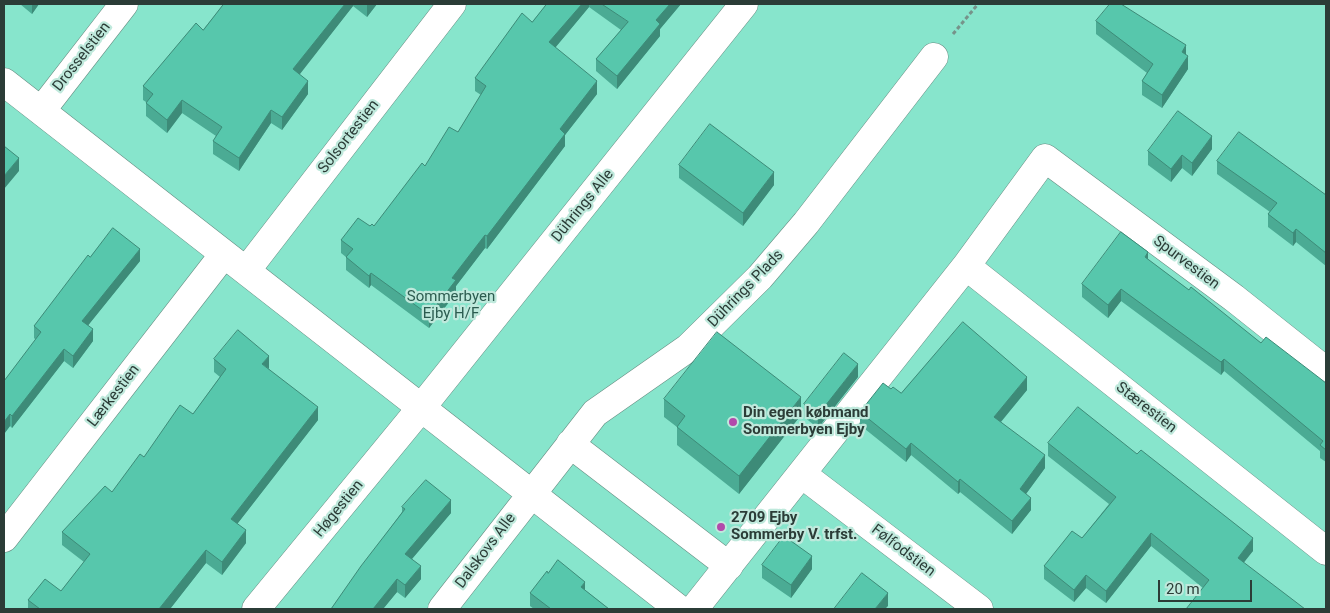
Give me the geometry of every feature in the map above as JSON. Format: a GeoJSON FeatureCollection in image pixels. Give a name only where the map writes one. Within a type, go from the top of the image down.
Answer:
{"type":"FeatureCollection","features":[{"type":"Feature","properties":{"kind":"lane","name":"Drosselstien"},"geometry":{"type":"LineString","coordinates":[[41,111],[124,4]]}},
{"type":"Feature","properties":{"kind":"lane","name":"Solsortestien"},"geometry":{"type":"LineString","coordinates":[[246,271],[452,4]]}},
{"type":"Feature","properties":{"kind":"lane","name":"Dührings Alle"},"geometry":{"type":"LineString","coordinates":[[421,408],[744,4]]}},
{"type":"Feature","properties":{"kind":"lane","name":"Dührings Plads"},"geometry":{"type":"LineString","coordinates":[[531,493],[595,413],[688,348],[760,278],[806,223],[934,58]]}},
{"type":"Feature","properties":{"kind":"lane"},"geometry":{"type":"LineString","coordinates":[[4,82],[680,609]]}},
{"type":"Feature","properties":{"kind":"lane","name":"Spurvestien"},"geometry":{"type":"LineString","coordinates":[[966,266],[1045,158],[1234,298],[1326,370]]}},
{"type":"Feature","properties":{"kind":"lane","name":"Lærkestien"},"geometry":{"type":"LineString","coordinates":[[4,538],[224,254]]}},
{"type":"Feature","properties":{"kind":"lane"},"geometry":{"type":"LineString","coordinates":[[694,609],[803,475],[966,266]]}},
{"type":"Feature","properties":{"kind":"lane","name":"Stærestien"},"geometry":{"type":"LineString","coordinates":[[966,266],[1326,551]]}},
{"type":"Feature","properties":{"kind":"lane","name":"Høgestien"},"geometry":{"type":"LineString","coordinates":[[256,609],[421,408]]}},
{"type":"Feature","properties":{"kind":"lane"},"geometry":{"type":"LineString","coordinates":[[570,444],[729,566]]}},
{"type":"Feature","properties":{"kind":"lane","name":"Følfodstien"},"geometry":{"type":"LineString","coordinates":[[803,475],[979,609]]}},
{"type":"Feature","properties":{"kind":"lane","name":"Dalskovs Alle"},"geometry":{"type":"LineString","coordinates":[[442,609],[531,493]]}},
{"type":"Feature","properties":{"kind":"path"},"geometry":{"type":"LineString","coordinates":[[934,58],[978,4]]}},
{"type":"Feature","properties":{"kind":"green space","name":"Sommerbyen Ejby H/F"},"geometry":{"type":"Polygon","coordinates":[[[4,4],[1326,4],[1326,609],[4,609],[4,4]]]}},
{"type":"Feature","properties":{"kind":"building"},"geometry":{"type":"Polygon","coordinates":[[[224,4],[345,4],[293,69],[308,81],[282,117],[271,110],[239,158],[213,141],[222,127],[182,100],[167,120],[146,103],[153,94],[143,86],[196,23],[203,30],[224,4]]]}},
{"type":"Feature","properties":{"kind":"building"},"geometry":{"type":"Polygon","coordinates":[[[547,4],[582,4],[549,42],[597,81],[560,129],[565,134],[487,236],[485,235],[452,278],[456,280],[429,315],[371,273],[369,276],[346,257],[353,249],[341,240],[358,218],[370,226],[372,224],[374,226],[422,163],[425,166],[449,127],[458,132],[486,86],[475,78],[522,13],[532,22],[547,4]]]}},
{"type":"Feature","properties":{"kind":"building"},"geometry":{"type":"Polygon","coordinates":[[[602,4],[670,4],[656,20],[660,24],[617,76],[596,59],[628,22],[602,4]]]}},
{"type":"Feature","properties":{"kind":"building"},"geometry":{"type":"Polygon","coordinates":[[[1110,4],[1121,4],[1186,45],[1182,52],[1188,56],[1162,95],[1142,81],[1153,64],[1096,21],[1110,4]]]}},
{"type":"Feature","properties":{"kind":"building"},"geometry":{"type":"Polygon","coordinates":[[[1178,111],[1212,136],[1192,163],[1182,155],[1171,169],[1148,151],[1178,111]]]}},
{"type":"Feature","properties":{"kind":"building"},"geometry":{"type":"Polygon","coordinates":[[[710,124],[774,172],[743,213],[679,165],[710,124]]]}},
{"type":"Feature","properties":{"kind":"building"},"geometry":{"type":"Polygon","coordinates":[[[1239,132],[1326,195],[1326,253],[1296,229],[1293,233],[1268,214],[1277,203],[1217,161],[1239,132]]]}},
{"type":"Feature","properties":{"kind":"building"},"geometry":{"type":"Polygon","coordinates":[[[4,146],[19,158],[4,176],[4,146]]]}},
{"type":"Feature","properties":{"kind":"building"},"geometry":{"type":"Polygon","coordinates":[[[113,228],[140,249],[82,321],[93,329],[73,356],[64,349],[12,416],[10,414],[4,422],[4,381],[41,332],[34,326],[88,255],[90,257],[113,228]]]}},
{"type":"Feature","properties":{"kind":"building"},"geometry":{"type":"Polygon","coordinates":[[[1121,232],[1148,252],[1145,257],[1189,290],[1191,287],[1261,343],[1266,337],[1326,383],[1326,450],[1320,445],[1323,441],[1224,359],[1221,362],[1121,289],[1108,305],[1082,284],[1121,232]]]}},
{"type":"Feature","properties":{"kind":"building"},"geometry":{"type":"Polygon","coordinates":[[[963,322],[1027,377],[994,417],[1045,455],[1020,489],[1031,498],[1012,521],[960,479],[958,482],[911,443],[906,449],[860,412],[883,383],[901,393],[963,322]]]}},
{"type":"Feature","properties":{"kind":"building"},"geometry":{"type":"Polygon","coordinates":[[[238,330],[269,356],[262,364],[318,407],[231,519],[246,530],[222,562],[206,550],[159,609],[40,609],[28,600],[45,579],[61,591],[90,554],[62,532],[105,486],[112,492],[140,454],[144,457],[180,405],[193,414],[226,369],[214,359],[238,330]]]}},
{"type":"Feature","properties":{"kind":"building"},"geometry":{"type":"Polygon","coordinates":[[[717,332],[801,397],[739,476],[677,427],[685,416],[664,399],[717,332]]]}},
{"type":"Feature","properties":{"kind":"building"},"geometry":{"type":"Polygon","coordinates":[[[844,353],[858,364],[818,415],[804,404],[844,353]]]}},
{"type":"Feature","properties":{"kind":"building"},"geometry":{"type":"Polygon","coordinates":[[[1078,407],[1137,454],[1141,450],[1253,538],[1238,558],[1305,609],[1186,609],[1209,580],[1151,533],[1106,591],[1086,575],[1074,590],[1044,566],[1072,531],[1082,538],[1116,497],[1048,443],[1078,407]]]}},
{"type":"Feature","properties":{"kind":"building"},"geometry":{"type":"Polygon","coordinates":[[[426,480],[451,500],[405,554],[421,566],[405,585],[397,579],[373,609],[331,609],[405,509],[402,507],[426,480]]]}},
{"type":"Feature","properties":{"kind":"building"},"geometry":{"type":"Polygon","coordinates":[[[784,536],[812,556],[791,585],[762,565],[784,536]]]}},
{"type":"Feature","properties":{"kind":"building"},"geometry":{"type":"Polygon","coordinates":[[[558,560],[585,582],[581,587],[609,609],[551,609],[530,593],[558,560]]]}},
{"type":"Feature","properties":{"kind":"building"},"geometry":{"type":"Polygon","coordinates":[[[862,573],[888,593],[875,609],[834,609],[862,573]]]}},
{"type":"Feature","properties":{"kind":"place","name":"Din egen købmand Sommerbyen Ejby"},"geometry":{"type":"Point","coordinates":[733,422]}},
{"type":"Feature","properties":{"kind":"place","name":"2709 Ejby Sommerby V. trfst."},"geometry":{"type":"Point","coordinates":[721,527]}}]}
